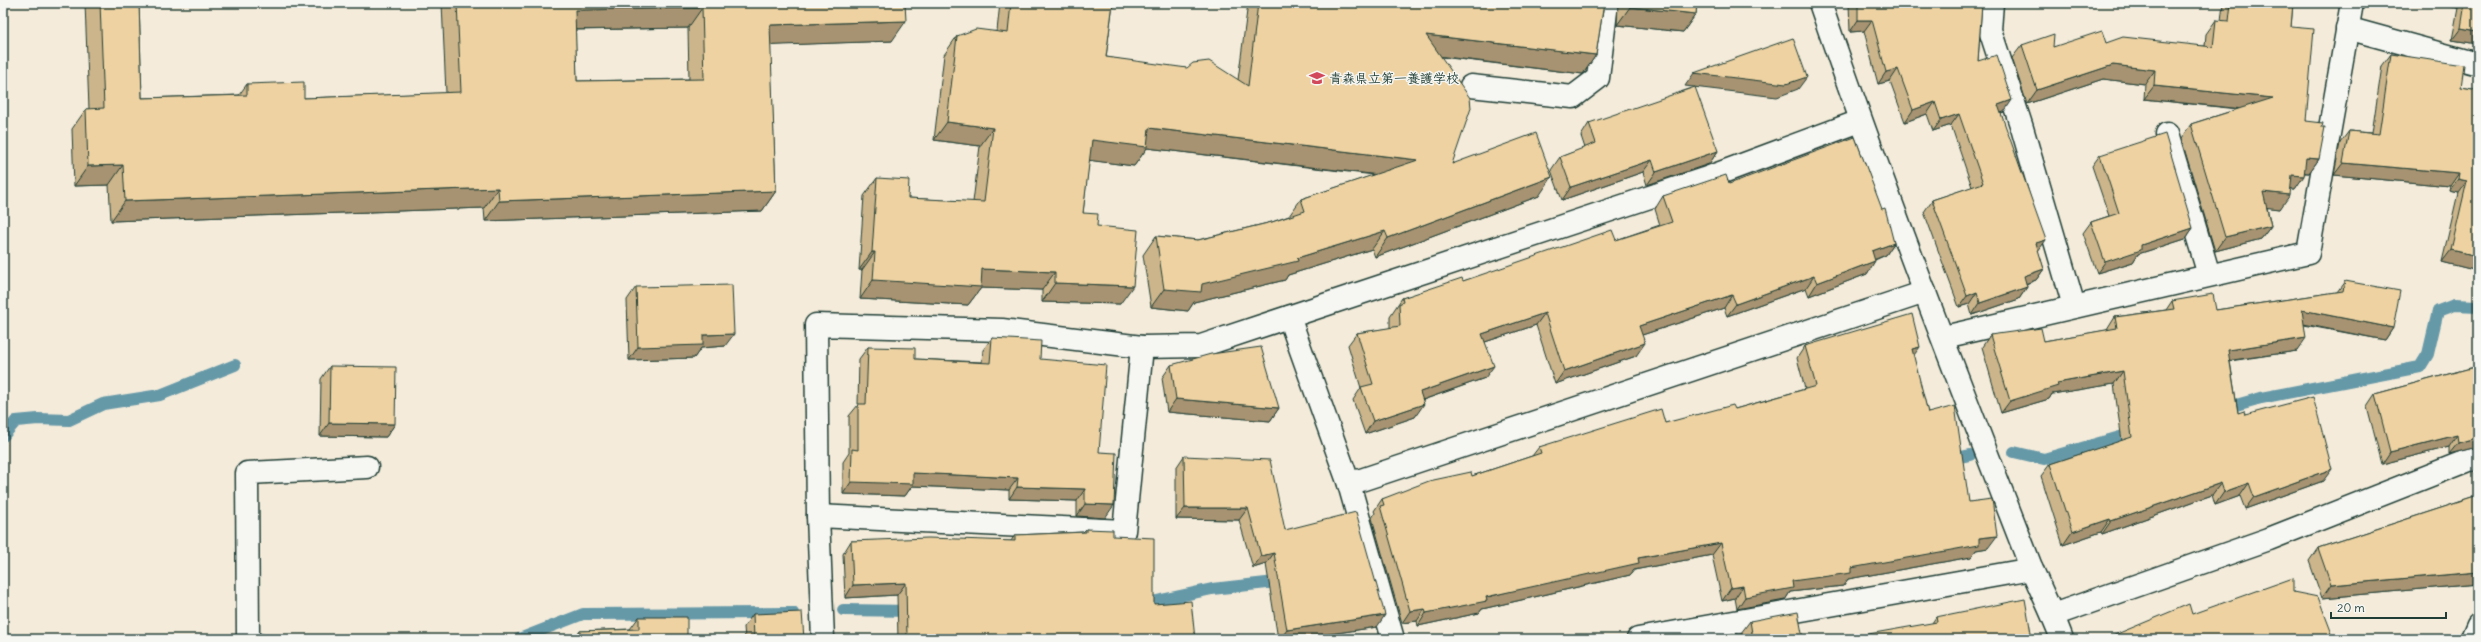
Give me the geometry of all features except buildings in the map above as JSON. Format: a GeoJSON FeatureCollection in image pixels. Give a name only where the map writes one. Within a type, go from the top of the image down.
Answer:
{"type":"FeatureCollection","features":[{"type":"Feature","properties":{"kind":"street"},"geometry":{"type":"LineString","coordinates":[[1471,86],[1573,97],[1598,78],[1607,3]]}},
{"type":"Feature","properties":{"kind":"street"},"geometry":{"type":"LineString","coordinates":[[1820,3],[1860,121],[1925,292],[1944,337],[2032,569],[2062,639]]}},
{"type":"Feature","properties":{"kind":"street"},"geometry":{"type":"LineString","coordinates":[[1992,3],[1990,30],[2022,128],[2074,306]]}},
{"type":"Feature","properties":{"kind":"street"},"geometry":{"type":"LineString","coordinates":[[1944,337],[2308,253],[2352,3]]}},
{"type":"Feature","properties":{"kind":"street"},"geometry":{"type":"LineString","coordinates":[[2347,28],[2478,64]]}},
{"type":"Feature","properties":{"kind":"street"},"geometry":{"type":"LineString","coordinates":[[823,639],[818,516],[816,325],[1002,330],[1142,347],[1201,346],[1704,179],[1860,121]]}},
{"type":"Feature","properties":{"kind":"street"},"geometry":{"type":"LineString","coordinates":[[2166,134],[2209,275]]}},
{"type":"Feature","properties":{"kind":"street"},"geometry":{"type":"LineString","coordinates":[[1349,484],[1925,292]]}},
{"type":"Feature","properties":{"kind":"street"},"geometry":{"type":"LineString","coordinates":[[1289,317],[1349,484],[1393,639]]}},
{"type":"Feature","properties":{"kind":"street"},"geometry":{"type":"LineString","coordinates":[[818,516],[1124,531],[1142,347]]}},
{"type":"Feature","properties":{"kind":"street"},"geometry":{"type":"LineString","coordinates":[[2053,615],[2269,539],[2469,460],[2478,459]]}},
{"type":"Feature","properties":{"kind":"street"},"geometry":{"type":"LineString","coordinates":[[248,639],[247,473],[367,467]]}},
{"type":"Feature","properties":{"kind":"street"},"geometry":{"type":"LineString","coordinates":[[1638,639],[2032,569]]}},
{"type":"Feature","properties":{"kind":"street"},"geometry":{"type":"LineString","coordinates":[[2472,639],[2478,625]]}},
{"type":"Feature","properties":{"kind":"waterway"},"geometry":{"type":"LineString","coordinates":[[2222,409],[2261,398],[2420,367],[2428,354],[2438,311],[2454,305],[2478,306]]}},
{"type":"Feature","properties":{"kind":"waterway"},"geometry":{"type":"LineString","coordinates":[[3,436],[16,421],[38,419],[69,420],[103,404],[160,395],[235,365]]}},
{"type":"Feature","properties":{"kind":"waterway"},"geometry":{"type":"LineString","coordinates":[[2014,452],[2044,459],[2137,432]]}},
{"type":"Feature","properties":{"kind":"waterway"},"geometry":{"type":"LineString","coordinates":[[1947,460],[1970,455]]}},
{"type":"Feature","properties":{"kind":"waterway"},"geometry":{"type":"LineString","coordinates":[[1138,605],[1212,589],[1285,581]]}},
{"type":"Feature","properties":{"kind":"waterway"},"geometry":{"type":"LineString","coordinates":[[843,610],[914,611]]}},
{"type":"Feature","properties":{"kind":"waterway"},"geometry":{"type":"LineString","coordinates":[[519,639],[583,614],[793,613]]}},
{"type":"Feature","properties":{"kind":"place","name":"青森県立第一養護学校"},"geometry":{"type":"Point","coordinates":[1317,78]}}]}
